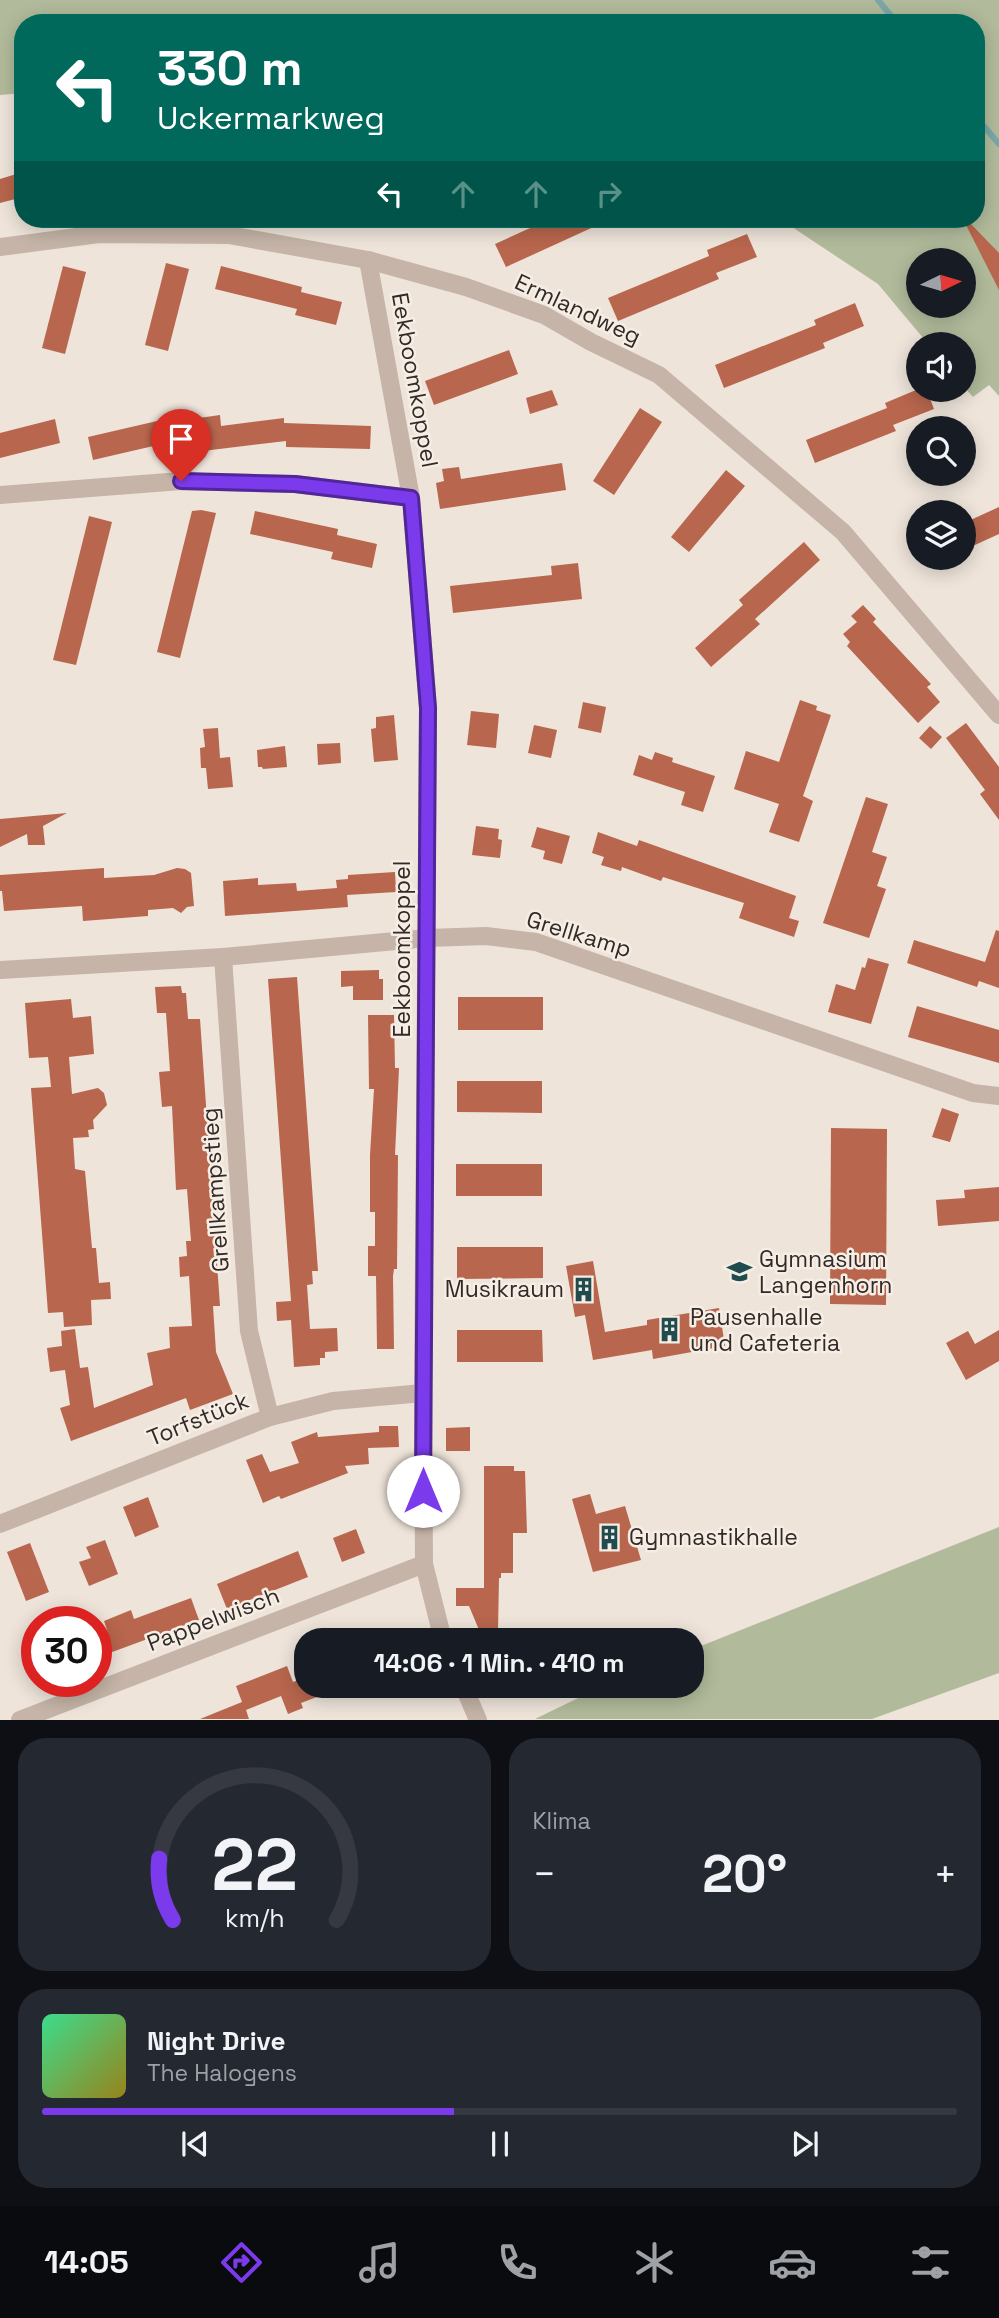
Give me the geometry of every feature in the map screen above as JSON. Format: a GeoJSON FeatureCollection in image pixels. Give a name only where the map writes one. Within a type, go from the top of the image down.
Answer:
{"type":"FeatureCollection","features":[{"type":"Feature","properties":{"kind":"street","name":"Ermlandweg"},"geometry":{"type":"LineString","coordinates":[[0,247],[99,234],[229,235],[368,260],[466,287],[544,315],[591,342],[659,375],[843,532],[999,715]]}},
{"type":"Feature","properties":{"kind":"street","name":"Eekboomkoppel"},"geometry":{"type":"LineString","coordinates":[[368,260],[411,498],[428,708],[424,1564],[440,1628]]}},
{"type":"Feature","properties":{"kind":"street"},"geometry":{"type":"LineString","coordinates":[[0,495],[181,481],[295,484],[411,498]]}},
{"type":"Feature","properties":{"kind":"street","name":"Grellkamp"},"geometry":{"type":"LineString","coordinates":[[0,970],[223,957],[428,938],[486,936],[536,942],[973,1093],[999,1096]]}},
{"type":"Feature","properties":{"kind":"street","name":"Grellkampstieg"},"geometry":{"type":"LineString","coordinates":[[223,957],[249,1331],[270,1417]]}},
{"type":"Feature","properties":{"kind":"street","name":"Torfstück"},"geometry":{"type":"LineString","coordinates":[[0,1524],[270,1417],[333,1401],[423,1393]]}},
{"type":"Feature","properties":{"kind":"street","name":"Pappelwisch"},"geometry":{"type":"LineString","coordinates":[[20,1720],[424,1564]]}},
{"type":"Feature","properties":{"kind":"street"},"geometry":{"type":"LineString","coordinates":[[469,1698],[478,1720]]}},
{"type":"Feature","properties":{"kind":"green space"},"geometry":{"type":"Polygon","coordinates":[[[0,0],[999,0],[999,396],[989,385],[976,395],[976,332],[918,332],[906,318],[976,318],[976,248],[906,248],[906,317],[878,284],[794,228],[985,228],[985,14],[14,14],[14,94],[0,95],[0,0]]]}},
{"type":"Feature","properties":{"kind":"green space"},"geometry":{"type":"Polygon","coordinates":[[[999,1527],[999,1673],[872,1719],[535,1719],[578,1698],[704,1698],[704,1645],[999,1527]]]}},
{"type":"Feature","properties":{"kind":"building"},"geometry":{"type":"Polygon","coordinates":[[[14,175],[14,199],[0,203],[0,179],[14,175]]]}},
{"type":"Feature","properties":{"kind":"building"},"geometry":{"type":"Polygon","coordinates":[[[530,228],[591,228],[506,267],[495,244],[530,228]]]}},
{"type":"Feature","properties":{"kind":"building"},"geometry":{"type":"Polygon","coordinates":[[[968,228],[975,228],[999,253],[999,290],[968,228]]]}},
{"type":"Feature","properties":{"kind":"building"},"geometry":{"type":"Polygon","coordinates":[[[747,234],[757,257],[716,273],[719,279],[618,321],[608,298],[709,256],[707,250],[747,234]]]}},
{"type":"Feature","properties":{"kind":"building"},"geometry":{"type":"Polygon","coordinates":[[[166,263],[189,269],[168,351],[145,345],[166,263]]]}},
{"type":"Feature","properties":{"kind":"building"},"geometry":{"type":"Polygon","coordinates":[[[63,266],[86,272],[65,354],[42,348],[63,266]]]}},
{"type":"Feature","properties":{"kind":"building"},"geometry":{"type":"Polygon","coordinates":[[[221,266],[302,287],[301,292],[342,302],[336,325],[295,315],[297,309],[215,289],[221,266]]]}},
{"type":"Feature","properties":{"kind":"building"},"geometry":{"type":"Polygon","coordinates":[[[855,303],[864,326],[823,343],[825,348],[724,388],[715,365],[816,325],[814,320],[855,303]]]}},
{"type":"Feature","properties":{"kind":"building"},"geometry":{"type":"Polygon","coordinates":[[[509,350],[518,374],[434,405],[425,381],[509,350]]]}},
{"type":"Feature","properties":{"kind":"building"},"geometry":{"type":"Polygon","coordinates":[[[552,390],[558,405],[530,414],[526,398],[552,390]]]}},
{"type":"Feature","properties":{"kind":"building"},"geometry":{"type":"Polygon","coordinates":[[[906,394],[906,402],[931,402],[934,409],[916,416],[906,416],[906,420],[893,425],[896,431],[815,463],[806,440],[887,408],[885,403],[906,394]]]}},
{"type":"Feature","properties":{"kind":"building"},"geometry":{"type":"Polygon","coordinates":[[[640,408],[662,422],[614,495],[593,481],[640,408]]]}},
{"type":"Feature","properties":{"kind":"building"},"geometry":{"type":"Polygon","coordinates":[[[220,415],[221,426],[284,418],[284,423],[371,426],[370,449],[286,447],[286,441],[203,451],[199,418],[220,415]]]}},
{"type":"Feature","properties":{"kind":"building"},"geometry":{"type":"Polygon","coordinates":[[[170,418],[175,441],[93,460],[88,437],[170,418]]]}},
{"type":"Feature","properties":{"kind":"building"},"geometry":{"type":"Polygon","coordinates":[[[55,419],[60,443],[0,458],[0,433],[55,419]]]}},
{"type":"Feature","properties":{"kind":"building"},"geometry":{"type":"Polygon","coordinates":[[[562,463],[566,490],[440,509],[436,483],[444,481],[442,469],[459,467],[461,479],[562,463]]]}},
{"type":"Feature","properties":{"kind":"building"},"geometry":{"type":"Polygon","coordinates":[[[726,470],[745,486],[689,552],[671,537],[726,470]]]}},
{"type":"Feature","properties":{"kind":"building"},"geometry":{"type":"Polygon","coordinates":[[[999,507],[999,534],[976,545],[976,518],[999,507]]]}},
{"type":"Feature","properties":{"kind":"building"},"geometry":{"type":"Polygon","coordinates":[[[192,511],[216,513],[180,658],[157,652],[192,511]]]}},
{"type":"Feature","properties":{"kind":"building"},"geometry":{"type":"Polygon","coordinates":[[[255,511],[338,529],[337,535],[377,544],[372,568],[331,559],[333,552],[250,534],[255,511]]]}},
{"type":"Feature","properties":{"kind":"building"},"geometry":{"type":"Polygon","coordinates":[[[89,516],[112,522],[76,665],[53,660],[89,516]]]}},
{"type":"Feature","properties":{"kind":"building"},"geometry":{"type":"Polygon","coordinates":[[[804,542],[820,560],[755,619],[760,624],[711,667],[695,648],[743,605],[739,600],[804,542]]]}},
{"type":"Feature","properties":{"kind":"building"},"geometry":{"type":"Polygon","coordinates":[[[578,563],[582,599],[453,613],[450,586],[552,575],[551,566],[578,563]]]}},
{"type":"Feature","properties":{"kind":"building"},"geometry":{"type":"Polygon","coordinates":[[[863,605],[876,619],[873,622],[931,684],[927,687],[940,702],[918,723],[847,646],[850,642],[843,634],[857,622],[851,616],[863,605]]]}},
{"type":"Feature","properties":{"kind":"building"},"geometry":{"type":"Polygon","coordinates":[[[800,700],[831,715],[803,796],[813,801],[799,842],[769,832],[779,804],[734,789],[746,751],[779,762],[800,700]]]}},
{"type":"Feature","properties":{"kind":"building"},"geometry":{"type":"Polygon","coordinates":[[[583,702],[606,707],[601,733],[578,728],[583,702]]]}},
{"type":"Feature","properties":{"kind":"building"},"geometry":{"type":"Polygon","coordinates":[[[471,711],[499,714],[496,748],[467,745],[471,711]]]}},
{"type":"Feature","properties":{"kind":"building"},"geometry":{"type":"Polygon","coordinates":[[[394,715],[398,760],[374,762],[371,729],[376,728],[376,717],[394,715]]]}},
{"type":"Feature","properties":{"kind":"building"},"geometry":{"type":"Polygon","coordinates":[[[966,723],[999,767],[999,820],[980,794],[985,790],[946,738],[966,723]]]}},
{"type":"Feature","properties":{"kind":"building"},"geometry":{"type":"Polygon","coordinates":[[[534,725],[557,730],[551,758],[528,753],[534,725]]]}},
{"type":"Feature","properties":{"kind":"building"},"geometry":{"type":"Polygon","coordinates":[[[930,726],[942,737],[931,749],[919,738],[930,726]]]}},
{"type":"Feature","properties":{"kind":"building"},"geometry":{"type":"Polygon","coordinates":[[[218,728],[220,758],[230,757],[233,787],[208,789],[206,768],[201,768],[200,748],[205,747],[203,729],[218,728]]]}},
{"type":"Feature","properties":{"kind":"building"},"geometry":{"type":"Polygon","coordinates":[[[340,743],[341,763],[318,765],[317,744],[340,743]]]}},
{"type":"Feature","properties":{"kind":"building"},"geometry":{"type":"Polygon","coordinates":[[[285,746],[287,767],[258,767],[257,750],[285,746]]]}},
{"type":"Feature","properties":{"kind":"building"},"geometry":{"type":"Polygon","coordinates":[[[655,752],[673,758],[672,762],[715,776],[703,812],[681,805],[685,792],[633,775],[639,755],[652,760],[655,752]]]}},
{"type":"Feature","properties":{"kind":"building"},"geometry":{"type":"Polygon","coordinates":[[[866,797],[888,804],[872,852],[887,857],[877,886],[886,889],[869,938],[823,923],[866,797]]]}},
{"type":"Feature","properties":{"kind":"building"},"geometry":{"type":"Polygon","coordinates":[[[67,813],[43,826],[45,845],[28,845],[27,834],[0,847],[0,819],[67,813]]]}},
{"type":"Feature","properties":{"kind":"building"},"geometry":{"type":"Polygon","coordinates":[[[476,826],[499,829],[498,839],[502,840],[500,858],[472,855],[476,826]]]}},
{"type":"Feature","properties":{"kind":"building"},"geometry":{"type":"Polygon","coordinates":[[[537,827],[570,836],[562,864],[543,859],[545,851],[531,847],[537,827]]]}},
{"type":"Feature","properties":{"kind":"building"},"geometry":{"type":"Polygon","coordinates":[[[598,832],[637,846],[639,840],[796,896],[789,918],[799,921],[794,937],[739,918],[744,903],[663,877],[661,881],[622,867],[621,871],[601,865],[604,857],[592,853],[598,832]]]}},
{"type":"Feature","properties":{"kind":"building"},"geometry":{"type":"Polygon","coordinates":[[[104,868],[104,878],[154,875],[177,868],[185,869],[191,873],[194,906],[187,907],[181,913],[173,908],[148,910],[148,916],[83,921],[82,906],[4,911],[0,875],[104,868]]]}},
{"type":"Feature","properties":{"kind":"building"},"geometry":{"type":"Polygon","coordinates":[[[395,872],[396,892],[347,895],[348,907],[225,916],[223,881],[258,878],[258,885],[296,883],[297,891],[337,888],[336,880],[348,879],[348,875],[395,872]]]}},
{"type":"Feature","properties":{"kind":"building"},"geometry":{"type":"Polygon","coordinates":[[[996,930],[999,931],[999,988],[979,981],[977,987],[907,963],[914,940],[985,962],[996,930]]]}},
{"type":"Feature","properties":{"kind":"building"},"geometry":{"type":"Polygon","coordinates":[[[868,958],[889,964],[871,1024],[828,1012],[836,984],[855,990],[862,967],[865,968],[868,958]]]}},
{"type":"Feature","properties":{"kind":"building"},"geometry":{"type":"Polygon","coordinates":[[[379,970],[379,979],[383,979],[383,1000],[353,1000],[353,986],[341,987],[341,971],[379,970]]]}},
{"type":"Feature","properties":{"kind":"building"},"geometry":{"type":"Polygon","coordinates":[[[297,977],[318,1271],[312,1271],[313,1284],[307,1285],[310,1329],[337,1328],[338,1351],[325,1352],[325,1358],[320,1358],[320,1365],[294,1367],[291,1320],[277,1321],[276,1302],[291,1301],[268,979],[297,977]]]}},
{"type":"Feature","properties":{"kind":"building"},"geometry":{"type":"Polygon","coordinates":[[[181,986],[182,993],[186,993],[188,1019],[200,1019],[220,1306],[213,1306],[216,1352],[233,1394],[190,1410],[186,1398],[71,1441],[60,1408],[70,1405],[65,1370],[50,1372],[47,1348],[62,1346],[61,1331],[75,1329],[80,1368],[88,1367],[94,1408],[153,1385],[147,1353],[170,1348],[169,1327],[192,1326],[189,1276],[180,1277],[179,1257],[187,1256],[186,1241],[191,1241],[187,1189],[176,1190],[172,1106],[162,1107],[159,1072],[170,1071],[166,1013],[157,1013],[155,987],[181,986]]]}},
{"type":"Feature","properties":{"kind":"building"},"geometry":{"type":"Polygon","coordinates":[[[458,997],[543,997],[543,1030],[458,1030],[458,997]]]}},
{"type":"Feature","properties":{"kind":"building"},"geometry":{"type":"Polygon","coordinates":[[[71,999],[73,1018],[91,1016],[94,1054],[69,1057],[72,1094],[98,1088],[104,1093],[107,1105],[93,1120],[94,1129],[88,1130],[89,1137],[73,1138],[75,1169],[85,1171],[92,1248],[96,1248],[99,1283],[110,1282],[111,1299],[91,1300],[92,1325],[64,1327],[63,1312],[48,1313],[31,1088],[51,1087],[48,1057],[29,1058],[25,1003],[71,999]]]}},
{"type":"Feature","properties":{"kind":"building"},"geometry":{"type":"Polygon","coordinates":[[[917,1006],[999,1030],[999,1063],[908,1037],[917,1006]]]}},
{"type":"Feature","properties":{"kind":"building"},"geometry":{"type":"Polygon","coordinates":[[[368,1015],[394,1015],[395,1068],[399,1068],[395,1155],[398,1155],[397,1269],[394,1269],[393,1276],[394,1349],[377,1349],[376,1276],[368,1276],[368,1246],[375,1246],[375,1212],[370,1212],[374,1089],[369,1089],[368,1015]]]}},
{"type":"Feature","properties":{"kind":"building"},"geometry":{"type":"Polygon","coordinates":[[[457,1081],[542,1081],[542,1113],[457,1112],[457,1081]]]}},
{"type":"Feature","properties":{"kind":"building"},"geometry":{"type":"Polygon","coordinates":[[[942,1108],[959,1114],[950,1142],[932,1137],[942,1108]]]}},
{"type":"Feature","properties":{"kind":"building"},"geometry":{"type":"Polygon","coordinates":[[[831,1128],[887,1129],[886,1305],[830,1304],[831,1128]]]}},
{"type":"Feature","properties":{"kind":"building"},"geometry":{"type":"Polygon","coordinates":[[[456,1164],[542,1164],[542,1196],[456,1196],[456,1164]]]}},
{"type":"Feature","properties":{"kind":"building"},"geometry":{"type":"Polygon","coordinates":[[[999,1187],[999,1221],[938,1226],[936,1200],[965,1198],[964,1190],[999,1187]]]}},
{"type":"Feature","properties":{"kind":"building"},"geometry":{"type":"Polygon","coordinates":[[[457,1247],[543,1247],[543,1278],[457,1279],[457,1247]]]}},
{"type":"Feature","properties":{"kind":"building","name":"Pausenhalle und Cafeteria"},"geometry":{"type":"Polygon","coordinates":[[[593,1261],[605,1332],[647,1325],[647,1320],[719,1308],[725,1346],[653,1359],[652,1350],[593,1360],[585,1315],[575,1317],[566,1266],[593,1261]]]}},
{"type":"Feature","properties":{"kind":"building"},"geometry":{"type":"Polygon","coordinates":[[[457,1330],[542,1330],[543,1362],[457,1362],[457,1330]]]}},
{"type":"Feature","properties":{"kind":"building"},"geometry":{"type":"Polygon","coordinates":[[[999,1330],[999,1361],[966,1380],[946,1343],[968,1331],[975,1344],[999,1330]]]}},
{"type":"Feature","properties":{"kind":"building"},"geometry":{"type":"Polygon","coordinates":[[[379,1426],[398,1426],[399,1447],[368,1448],[369,1464],[345,1466],[348,1473],[281,1499],[279,1496],[263,1503],[246,1460],[262,1454],[270,1472],[299,1463],[291,1442],[317,1432],[318,1437],[379,1432],[379,1426]]]}},
{"type":"Feature","properties":{"kind":"building"},"geometry":{"type":"Polygon","coordinates":[[[470,1427],[470,1451],[446,1451],[446,1428],[470,1427]]]}},
{"type":"Feature","properties":{"kind":"building"},"geometry":{"type":"Polygon","coordinates":[[[484,1466],[514,1466],[514,1471],[525,1471],[527,1533],[513,1533],[513,1573],[501,1573],[499,1578],[498,1628],[478,1628],[469,1606],[456,1606],[456,1588],[484,1588],[484,1466]]]}},
{"type":"Feature","properties":{"kind":"building","name":"Gymnastikhalle"},"geometry":{"type":"Polygon","coordinates":[[[590,1494],[596,1514],[625,1506],[641,1560],[593,1572],[572,1499],[590,1494]]]}},
{"type":"Feature","properties":{"kind":"building"},"geometry":{"type":"Polygon","coordinates":[[[148,1497],[159,1527],[135,1537],[123,1507],[148,1497]]]}},
{"type":"Feature","properties":{"kind":"building"},"geometry":{"type":"Polygon","coordinates":[[[356,1529],[365,1553],[342,1562],[333,1538],[356,1529]]]}},
{"type":"Feature","properties":{"kind":"building"},"geometry":{"type":"Polygon","coordinates":[[[105,1540],[118,1574],[89,1586],[79,1562],[91,1558],[86,1547],[105,1540]]]}},
{"type":"Feature","properties":{"kind":"building"},"geometry":{"type":"Polygon","coordinates":[[[30,1543],[49,1592],[26,1601],[7,1552],[30,1543]]]}},
{"type":"Feature","properties":{"kind":"building"},"geometry":{"type":"Polygon","coordinates":[[[298,1551],[308,1577],[227,1609],[217,1584],[298,1551]]]}},
{"type":"Feature","properties":{"kind":"building"},"geometry":{"type":"Polygon","coordinates":[[[191,1598],[199,1620],[112,1652],[112,1618],[131,1610],[134,1619],[191,1598]]]}},
{"type":"Feature","properties":{"kind":"building"},"geometry":{"type":"Polygon","coordinates":[[[287,1666],[294,1682],[294,1698],[314,1698],[301,1703],[303,1708],[288,1714],[281,1696],[246,1710],[249,1719],[200,1719],[242,1702],[236,1686],[287,1666]]]}},
{"type":"Feature","properties":{"kind":"waterway"},"geometry":{"type":"LineString","coordinates":[[878,0],[890,14]]}},
{"type":"Feature","properties":{"kind":"waterway"},"geometry":{"type":"LineString","coordinates":[[985,128],[999,144]]}},
{"type":"Feature","properties":{"kind":"place","name":"Gymnasium Langenhorn"},"geometry":{"type":"Point","coordinates":[739,1272]}},
{"type":"Feature","properties":{"kind":"place","name":"Musikraum"},"geometry":{"type":"Point","coordinates":[584,1289]}},
{"type":"Feature","properties":{"kind":"place","name":"Pausenhalle und Cafeteria"},"geometry":{"type":"Point","coordinates":[670,1330]}},
{"type":"Feature","properties":{"kind":"place","name":"Gymnastikhalle"},"geometry":{"type":"Point","coordinates":[609,1537]}},
{"type":"Feature","properties":{"kind":"route"},"geometry":{"type":"LineString","coordinates":[[181,481],[295,484],[411,498],[428,708],[429,784],[426,863],[428,938],[423,1491]]}}]}
